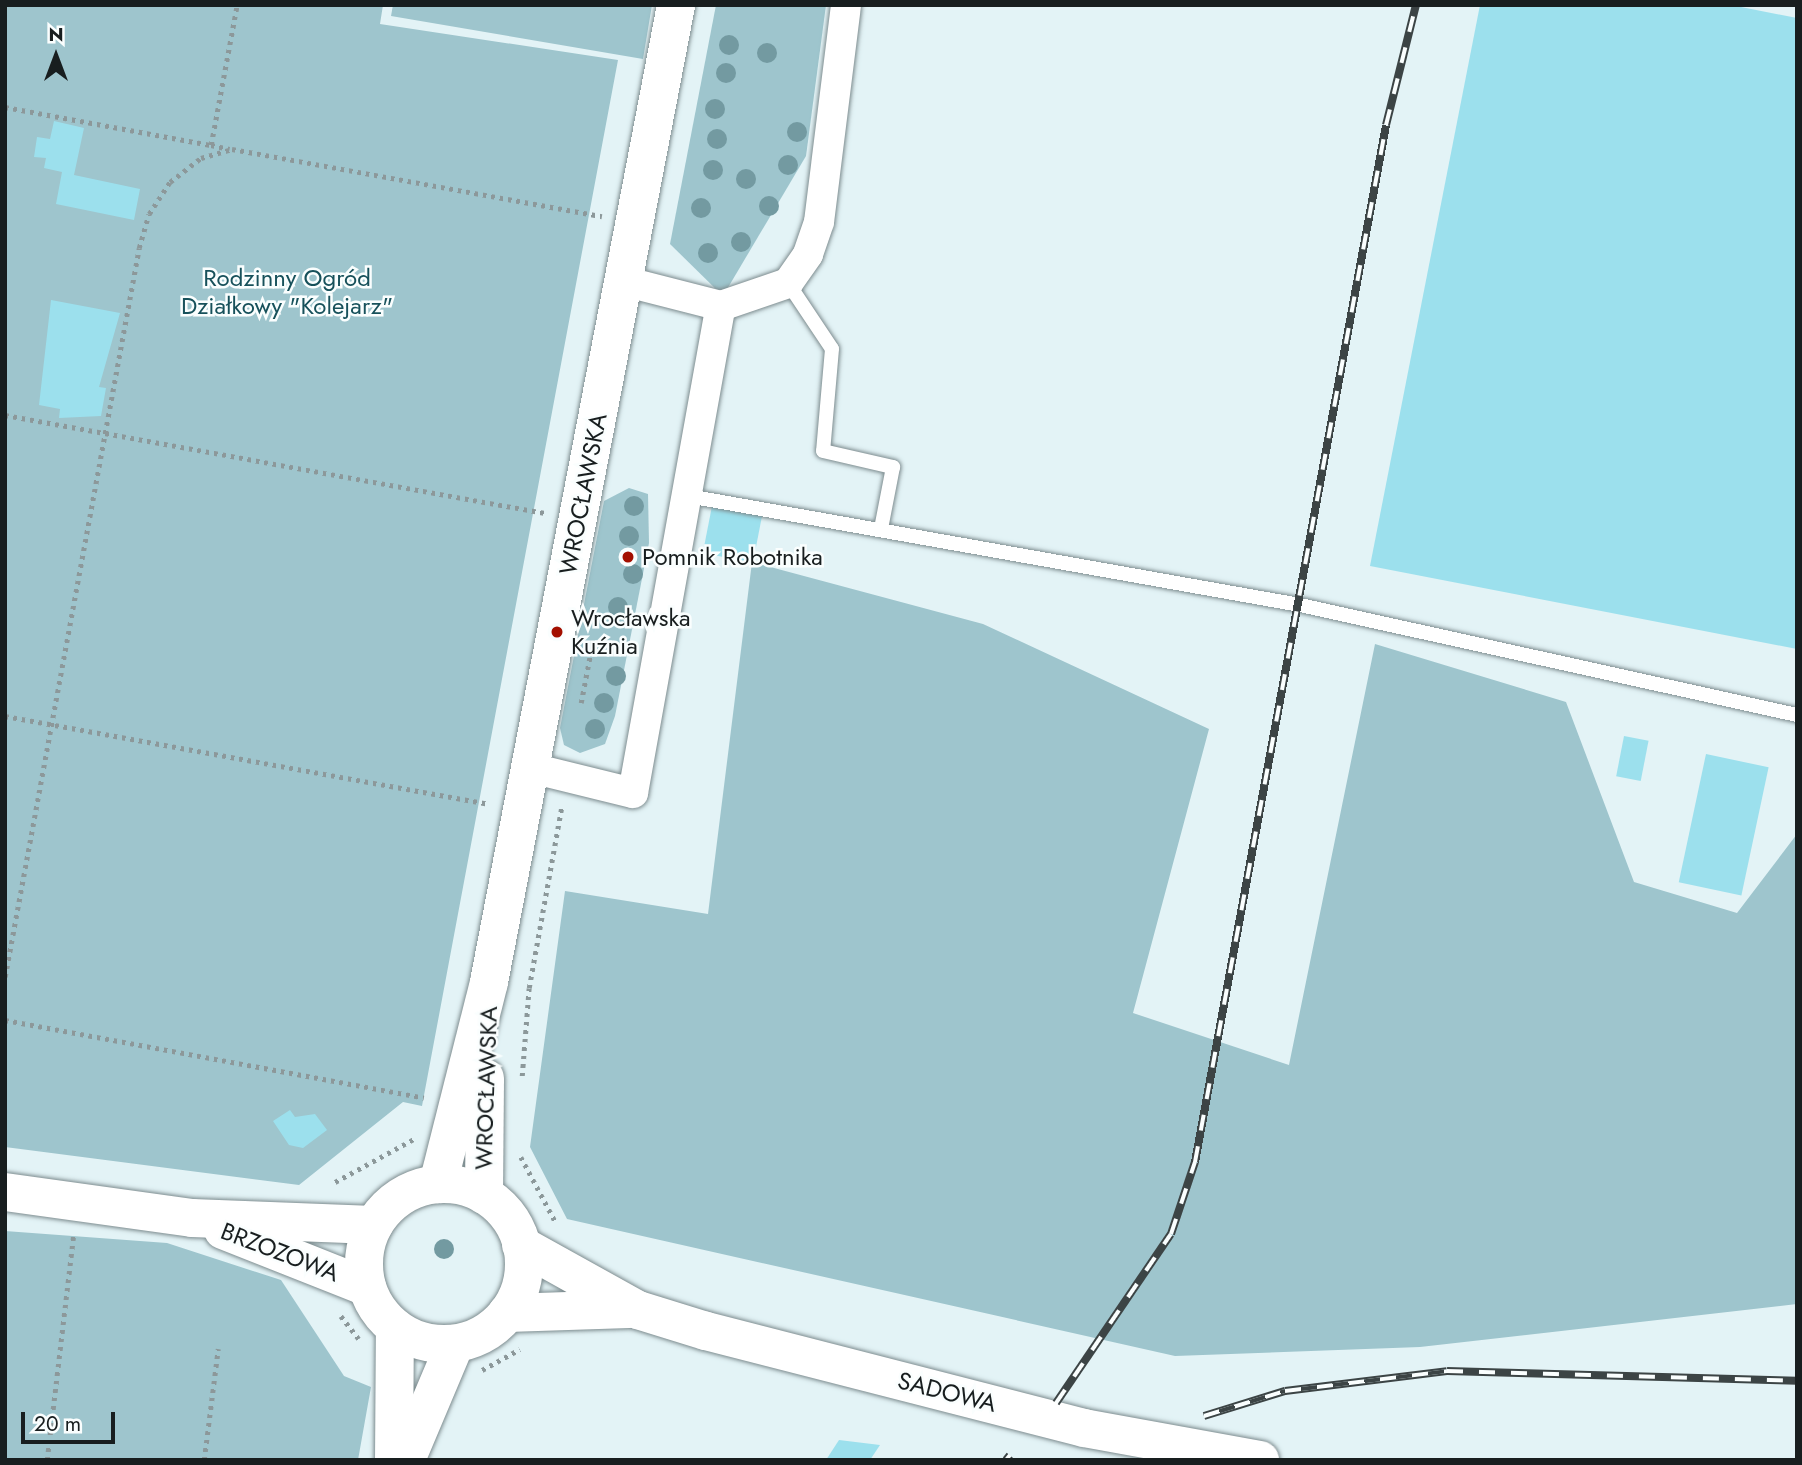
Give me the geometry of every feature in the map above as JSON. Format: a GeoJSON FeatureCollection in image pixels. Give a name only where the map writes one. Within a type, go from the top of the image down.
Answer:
{"type":"FeatureCollection","features":[{"type":"Feature","properties":{"kind":"main road","name":"WROCŁAWSKA"},"geometry":{"type":"LineString","coordinates":[[438,1184],[489,982],[549,772],[623,281],[676,5]]}},
{"type":"Feature","properties":{"kind":"main road","name":"WROCŁAWSKA"},"geometry":{"type":"LineString","coordinates":[[484,1195],[489,982]]}},
{"type":"Feature","properties":{"kind":"main road"},"geometry":{"type":"LineString","coordinates":[[394,1460],[379,1336],[367,1287],[365,1256],[374,1225],[412,1191],[438,1184],[484,1195],[501,1208],[522,1245],[524,1269],[507,1313],[484,1333],[466,1358],[406,1460]]}},
{"type":"Feature","properties":{"kind":"main road","name":"BRZOZOWA"},"geometry":{"type":"LineString","coordinates":[[5,1192],[192,1218],[374,1225]]}},
{"type":"Feature","properties":{"kind":"main road","name":"BRZOZOWA"},"geometry":{"type":"LineString","coordinates":[[192,1218],[367,1287]]}},
{"type":"Feature","properties":{"kind":"main road","name":"SADOWA"},"geometry":{"type":"LineString","coordinates":[[522,1245],[638,1310],[1084,1427],[1260,1460]]}},
{"type":"Feature","properties":{"kind":"main road","name":"SADOWA"},"geometry":{"type":"LineString","coordinates":[[507,1313],[638,1310]]}},
{"type":"Feature","properties":{"kind":"main road"},"geometry":{"type":"LineString","coordinates":[[379,1336],[434,1344],[466,1358]]}},
{"type":"Feature","properties":{"kind":"street"},"geometry":{"type":"LineString","coordinates":[[623,281],[721,306],[788,283],[808,254],[819,222],[846,5]]}},
{"type":"Feature","properties":{"kind":"street"},"geometry":{"type":"LineString","coordinates":[[549,772],[633,793],[721,306]]}},
{"type":"Feature","properties":{"kind":"lane"},"geometry":{"type":"LineString","coordinates":[[788,283],[832,349],[823,452],[893,467],[881,529]]}},
{"type":"Feature","properties":{"kind":"lane"},"geometry":{"type":"LineString","coordinates":[[688,496],[1300,605],[1797,715]]}},
{"type":"Feature","properties":{"kind":"path"},"geometry":{"type":"LineString","coordinates":[[211,145],[237,5]]}},
{"type":"Feature","properties":{"kind":"path"},"geometry":{"type":"LineString","coordinates":[[5,107],[587,214]]}},
{"type":"Feature","properties":{"kind":"path"},"geometry":{"type":"LineString","coordinates":[[5,977],[50,724],[149,214],[170,182],[201,158],[232,149]]}},
{"type":"Feature","properties":{"kind":"path"},"geometry":{"type":"LineString","coordinates":[[5,415],[535,512]]}},
{"type":"Feature","properties":{"kind":"path"},"geometry":{"type":"LineString","coordinates":[[580,707],[596,629]]}},
{"type":"Feature","properties":{"kind":"path"},"geometry":{"type":"LineString","coordinates":[[5,716],[479,803]]}},
{"type":"Feature","properties":{"kind":"path"},"geometry":{"type":"LineString","coordinates":[[521,1088],[549,772]]}},
{"type":"Feature","properties":{"kind":"path"},"geometry":{"type":"LineString","coordinates":[[5,1020],[434,1100]]}},
{"type":"Feature","properties":{"kind":"path"},"geometry":{"type":"LineString","coordinates":[[335,1182],[429,1132]]}},
{"type":"Feature","properties":{"kind":"path"},"geometry":{"type":"LineString","coordinates":[[517,1149],[555,1221]]}},
{"type":"Feature","properties":{"kind":"path"},"geometry":{"type":"LineString","coordinates":[[47,1460],[72,1238]]}},
{"type":"Feature","properties":{"kind":"path"},"geometry":{"type":"LineString","coordinates":[[332,1305],[379,1336]]}},
{"type":"Feature","properties":{"kind":"path"},"geometry":{"type":"LineString","coordinates":[[466,1358],[534,1341]]}},
{"type":"Feature","properties":{"kind":"path"},"geometry":{"type":"LineString","coordinates":[[204,1460],[218,1349]]}},
{"type":"Feature","properties":{"kind":"green space","name":"Rodzinny Ogród Działkowy \"Kolejarz\""},"geometry":{"type":"Polygon","coordinates":[[[5,5],[383,5],[380,24],[618,60],[422,1106],[403,1102],[299,1185],[5,1147],[5,5]]]}},
{"type":"Feature","properties":{"kind":"green space"},"geometry":{"type":"Polygon","coordinates":[[[393,5],[652,5],[643,59],[391,16],[393,5]]]}},
{"type":"Feature","properties":{"kind":"green space"},"geometry":{"type":"Polygon","coordinates":[[[716,5],[826,5],[806,156],[723,296],[670,244],[716,5]]]}},
{"type":"Feature","properties":{"kind":"green space"},"geometry":{"type":"Polygon","coordinates":[[[629,488],[648,494],[649,543],[615,716],[605,744],[580,753],[564,745],[560,728],[604,501],[629,488]]]}},
{"type":"Feature","properties":{"kind":"green space"},"geometry":{"type":"Polygon","coordinates":[[[752,562],[983,624],[1209,729],[1133,1013],[1289,1065],[1375,644],[1566,702],[1634,882],[1737,913],[1797,834],[1797,1304],[1420,1347],[1175,1356],[567,1219],[530,1147],[565,891],[708,914],[752,562]]]}},
{"type":"Feature","properties":{"kind":"green space"},"geometry":{"type":"Polygon","coordinates":[[[5,1231],[167,1243],[281,1280],[344,1376],[371,1387],[358,1460],[5,1460],[5,1231]]]}},
{"type":"Feature","properties":{"kind":"building"},"geometry":{"type":"Polygon","coordinates":[[[1480,5],[1731,5],[1797,18],[1797,649],[1370,566],[1480,5]]]}},
{"type":"Feature","properties":{"kind":"building"},"geometry":{"type":"Polygon","coordinates":[[[54,121],[84,128],[74,175],[140,189],[134,220],[56,204],[62,172],[44,168],[46,158],[34,157],[37,137],[50,139],[54,121]]]}},
{"type":"Feature","properties":{"kind":"building"},"geometry":{"type":"Polygon","coordinates":[[[51,300],[120,313],[99,387],[106,388],[101,416],[59,418],[60,409],[39,405],[51,300]]]}},
{"type":"Feature","properties":{"kind":"building"},"geometry":{"type":"Polygon","coordinates":[[[712,506],[762,516],[753,563],[703,553],[712,506]]]}},
{"type":"Feature","properties":{"kind":"building"},"geometry":{"type":"Polygon","coordinates":[[[1624,736],[1649,741],[1641,781],[1616,776],[1624,736]]]}},
{"type":"Feature","properties":{"kind":"building"},"geometry":{"type":"Polygon","coordinates":[[[1706,754],[1769,767],[1741,895],[1679,882],[1706,754]]]}},
{"type":"Feature","properties":{"kind":"building"},"geometry":{"type":"Polygon","coordinates":[[[290,1110],[295,1117],[315,1114],[327,1130],[303,1148],[289,1145],[273,1121],[290,1110]]]}},
{"type":"Feature","properties":{"kind":"building"},"geometry":{"type":"Polygon","coordinates":[[[839,1440],[880,1445],[870,1460],[826,1460],[839,1440]]]}},
{"type":"Feature","properties":{"kind":"railway"},"geometry":{"type":"LineString","coordinates":[[1056,1403],[1171,1234],[1195,1162],[1386,125],[1416,5]]}},
{"type":"Feature","properties":{"kind":"railway"},"geometry":{"type":"LineString","coordinates":[[1204,1416],[1285,1391],[1447,1371],[1797,1381]]}},
{"type":"Feature","properties":{"kind":"railway"},"geometry":{"type":"LineString","coordinates":[[1006,1460],[1010,1455]]}},
{"type":"Feature","properties":{"kind":"place","name":"Pomnik Robotnika"},"geometry":{"type":"Point","coordinates":[628,557]}},
{"type":"Feature","properties":{"kind":"place","name":"Wrocławska Kuźnia"},"geometry":{"type":"Point","coordinates":[557,632]}}]}
